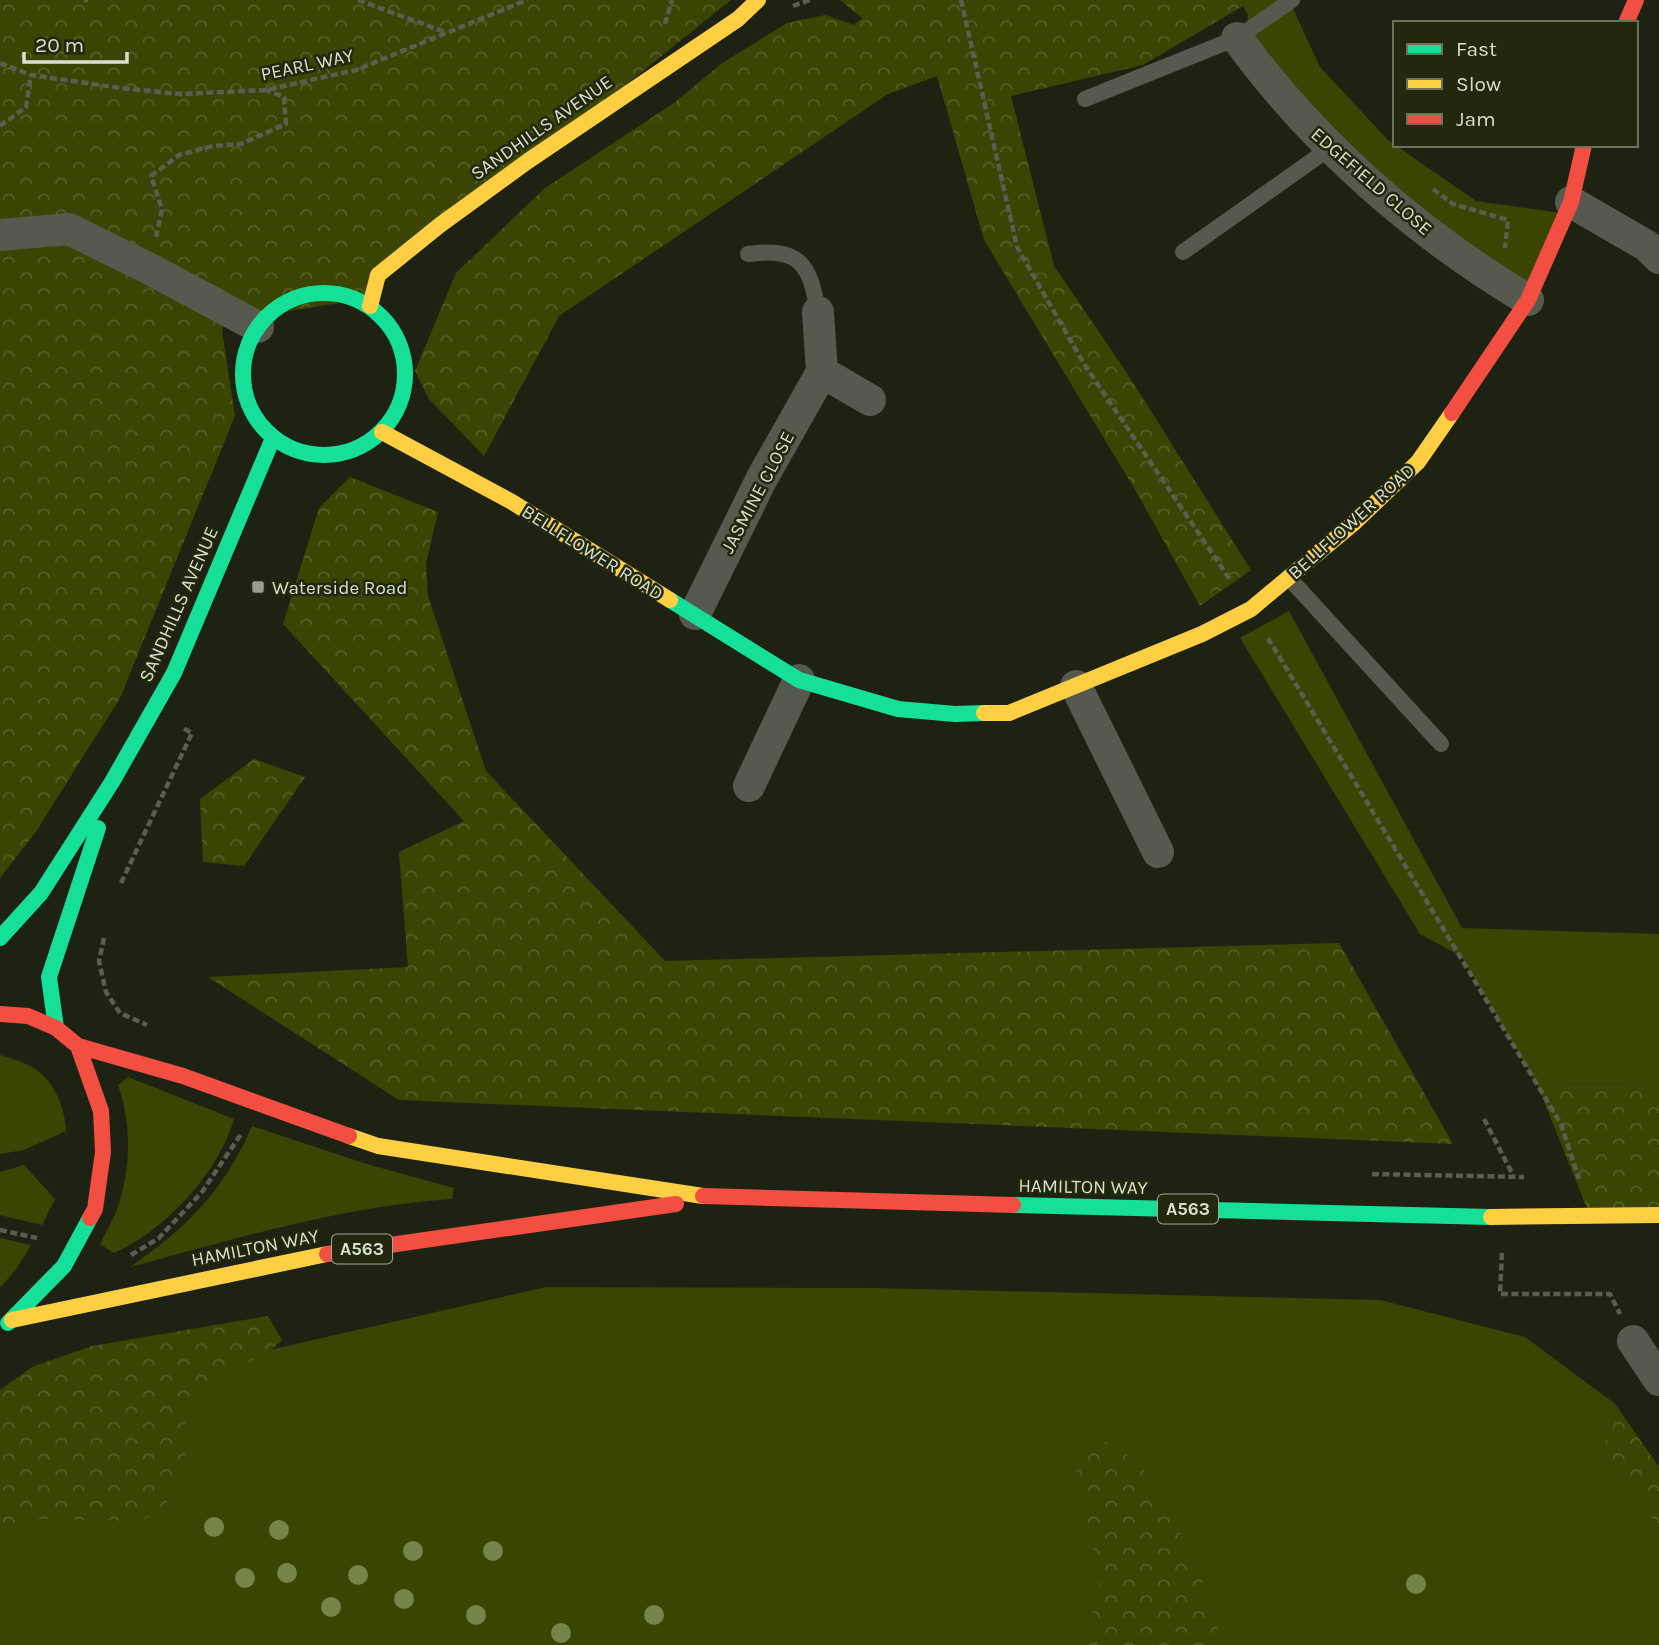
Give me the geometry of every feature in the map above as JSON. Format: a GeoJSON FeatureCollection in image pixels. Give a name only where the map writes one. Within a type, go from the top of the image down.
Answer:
{"type":"FeatureCollection","features":[{"type":"Feature","properties":{"kind":"main road","name":"SANDHILLS AVENUE"},"geometry":{"type":"LineString","coordinates":[[370,306],[377,275],[440,225],[596,113],[738,19],[758,0]]}},
{"type":"Feature","properties":{"kind":"main road"},"geometry":{"type":"LineString","coordinates":[[1627,21],[1636,0]]}},
{"type":"Feature","properties":{"kind":"main road","name":"BELLFLOWER ROAD"},"geometry":{"type":"LineString","coordinates":[[382,432],[512,502],[799,680],[898,709],[955,714],[1009,712],[1202,634],[1251,610],[1355,522],[1418,462],[1490,360],[1528,300],[1570,202],[1584,147]]}},
{"type":"Feature","properties":{"kind":"main road"},"geometry":{"type":"LineString","coordinates":[[315,293],[338,293],[370,306],[388,322],[400,342],[406,366],[405,390],[397,413],[382,432],[363,446],[341,454],[317,456],[294,450],[273,439],[256,420],[246,398],[242,373],[246,349],[258,327],[273,310],[293,299],[315,293]]}},
{"type":"Feature","properties":{"kind":"main road","name":"SANDHILLS AVENUE"},"geometry":{"type":"LineString","coordinates":[[0,938],[41,893],[112,782],[174,673],[273,439]]}},
{"type":"Feature","properties":{"kind":"main road","name":"SANDHILLS AVENUE"},"geometry":{"type":"LineString","coordinates":[[56,1028],[50,977],[112,782]]}},
{"type":"Feature","properties":{"kind":"main road","name":"A563"},"geometry":{"type":"LineString","coordinates":[[0,1014],[28,1016],[56,1028],[78,1046],[101,1111],[103,1152],[95,1209],[64,1266],[3,1326]]}},
{"type":"Feature","properties":{"kind":"main road","name":"HAMILTON WAY"},"geometry":{"type":"LineString","coordinates":[[78,1046],[183,1076],[378,1146],[716,1198],[1504,1217],[1659,1215]]}},
{"type":"Feature","properties":{"kind":"main road","name":"HAMILTON WAY"},"geometry":{"type":"LineString","coordinates":[[3,1326],[300,1258],[716,1198]]}},
{"type":"Feature","properties":{"kind":"street","name":"EDGEFIELD CLOSE"},"geometry":{"type":"LineString","coordinates":[[1237,38],[1330,148],[1380,193],[1465,260],[1528,300]]}},
{"type":"Feature","properties":{"kind":"street"},"geometry":{"type":"LineString","coordinates":[[1570,202],[1647,246],[1659,258]]}},
{"type":"Feature","properties":{"kind":"street"},"geometry":{"type":"LineString","coordinates":[[0,235],[69,229],[258,327]]}},
{"type":"Feature","properties":{"kind":"street"},"geometry":{"type":"LineString","coordinates":[[818,312],[822,372],[870,400]]}},
{"type":"Feature","properties":{"kind":"street","name":"JASMINE CLOSE"},"geometry":{"type":"LineString","coordinates":[[695,614],[762,478],[822,372]]}},
{"type":"Feature","properties":{"kind":"street"},"geometry":{"type":"LineString","coordinates":[[749,786],[799,680]]}},
{"type":"Feature","properties":{"kind":"street"},"geometry":{"type":"LineString","coordinates":[[1076,686],[1158,852]]}},
{"type":"Feature","properties":{"kind":"street"},"geometry":{"type":"LineString","coordinates":[[1633,1341],[1659,1380]]}},
{"type":"Feature","properties":{"kind":"lane"},"geometry":{"type":"LineString","coordinates":[[1084,99],[1237,38],[1292,0]]}},
{"type":"Feature","properties":{"kind":"lane"},"geometry":{"type":"LineString","coordinates":[[1183,252],[1330,148]]}},
{"type":"Feature","properties":{"kind":"lane"},"geometry":{"type":"LineString","coordinates":[[748,254],[774,251],[784,253],[800,263],[810,276],[818,312]]}},
{"type":"Feature","properties":{"kind":"lane"},"geometry":{"type":"LineString","coordinates":[[1289,578],[1441,744]]}},
{"type":"Feature","properties":{"kind":"path"},"geometry":{"type":"LineString","coordinates":[[358,0],[446,32]]}},
{"type":"Feature","properties":{"kind":"path","name":"PEARL WAY"},"geometry":{"type":"LineString","coordinates":[[0,63],[31,75],[120,88],[180,94],[266,90],[356,70],[527,0]]}},
{"type":"Feature","properties":{"kind":"path"},"geometry":{"type":"LineString","coordinates":[[961,0],[1017,247],[1084,364],[1251,610],[1561,1124],[1580,1182],[1567,1181]]}},
{"type":"Feature","properties":{"kind":"path"},"geometry":{"type":"LineString","coordinates":[[0,126],[26,107],[31,75]]}},
{"type":"Feature","properties":{"kind":"path"},"geometry":{"type":"LineString","coordinates":[[150,269],[162,209],[150,176],[179,155],[213,146],[242,144],[286,124],[284,97],[266,90]]}},
{"type":"Feature","properties":{"kind":"path"},"geometry":{"type":"LineString","coordinates":[[1422,182],[1452,204],[1508,220],[1501,283]]}},
{"type":"Feature","properties":{"kind":"path"},"geometry":{"type":"LineString","coordinates":[[120,887],[192,733]]}},
{"type":"Feature","properties":{"kind":"path"},"geometry":{"type":"LineString","coordinates":[[104,936],[99,961],[106,992],[120,1013],[156,1029]]}},
{"type":"Feature","properties":{"kind":"path"},"geometry":{"type":"LineString","coordinates":[[123,1260],[159,1238],[202,1192],[242,1133],[241,1097]]}},
{"type":"Feature","properties":{"kind":"path"},"geometry":{"type":"LineString","coordinates":[[1483,1119],[1538,1217]]}},
{"type":"Feature","properties":{"kind":"path"},"geometry":{"type":"LineString","coordinates":[[1361,1174],[1527,1177]]}},
{"type":"Feature","properties":{"kind":"path"},"geometry":{"type":"LineString","coordinates":[[1504,1217],[1500,1294],[1610,1294],[1633,1341]]}},
{"type":"Feature","properties":{"kind":"path"},"geometry":{"type":"LineString","coordinates":[[0,1230],[73,1248]]}},
{"type":"Feature","properties":{"kind":"green space"},"geometry":{"type":"Polygon","coordinates":[[[0,0],[731,0],[359,300],[242,318],[230,311],[222,330],[235,416],[120,698],[35,833],[0,878],[0,0]]]}},
{"type":"Feature","properties":{"kind":"green space"},"geometry":{"type":"Polygon","coordinates":[[[840,0],[1260,0],[1243,6],[1143,65],[1011,96],[1054,266],[1127,373],[1251,570],[1200,606],[1137,493],[984,240],[937,76],[888,94],[559,316],[484,456],[429,399],[415,371],[456,273],[545,188],[674,103],[721,64],[787,23],[825,15],[854,25],[862,18],[840,0]]]}},
{"type":"Feature","properties":{"kind":"green space"},"geometry":{"type":"Polygon","coordinates":[[[1260,0],[1289,0],[1320,67],[1393,143],[1393,147],[1398,147],[1476,201],[1569,214],[1528,300],[1471,256],[1245,50],[1248,15],[1243,6],[1260,0]]]}},
{"type":"Feature","properties":{"kind":"green space"},"geometry":{"type":"Polygon","coordinates":[[[350,477],[438,512],[426,564],[428,596],[486,771],[665,961],[1339,943],[1453,1144],[399,1100],[208,977],[408,967],[399,852],[464,821],[283,624],[319,508],[350,477]]]}},
{"type":"Feature","properties":{"kind":"green space"},"geometry":{"type":"Polygon","coordinates":[[[1289,611],[1462,928],[1659,934],[1659,1083],[1537,1084],[1461,956],[1420,934],[1240,638],[1289,611]]]}},
{"type":"Feature","properties":{"kind":"green space"},"geometry":{"type":"Polygon","coordinates":[[[254,759],[305,777],[244,866],[203,862],[200,799],[254,759]]]}},
{"type":"Feature","properties":{"kind":"green space"},"geometry":{"type":"Polygon","coordinates":[[[0,1055],[35,1069],[50,1083],[60,1101],[66,1131],[24,1150],[0,1154],[0,1055]]]}},
{"type":"Feature","properties":{"kind":"green space"},"geometry":{"type":"Polygon","coordinates":[[[128,1077],[234,1119],[216,1159],[188,1198],[152,1230],[114,1253],[100,1244],[115,1213],[125,1179],[128,1131],[118,1085],[128,1077]]]}},
{"type":"Feature","properties":{"kind":"green space"},"geometry":{"type":"Polygon","coordinates":[[[1659,1083],[1659,1216],[1590,1216],[1537,1084],[1659,1083]]]}},
{"type":"Feature","properties":{"kind":"green space"},"geometry":{"type":"Polygon","coordinates":[[[252,1126],[370,1165],[454,1188],[452,1199],[330,1216],[130,1267],[169,1238],[202,1206],[230,1169],[252,1126]]]}},
{"type":"Feature","properties":{"kind":"green space"},"geometry":{"type":"Polygon","coordinates":[[[24,1165],[55,1199],[42,1225],[0,1215],[0,1172],[24,1165]]]}},
{"type":"Feature","properties":{"kind":"green space"},"geometry":{"type":"Polygon","coordinates":[[[0,1238],[31,1245],[0,1288],[0,1238]]]}},
{"type":"Feature","properties":{"kind":"green space"},"geometry":{"type":"Polygon","coordinates":[[[546,1287],[874,1288],[1380,1300],[1525,1337],[1614,1403],[1659,1467],[1659,1645],[0,1645],[0,1445],[217,1362],[546,1287]]]}},
{"type":"Feature","properties":{"kind":"green space"},"geometry":{"type":"Polygon","coordinates":[[[268,1316],[282,1340],[271,1350],[208,1385],[185,1411],[186,1454],[163,1511],[139,1521],[40,1519],[0,1529],[0,1390],[32,1367],[92,1346],[268,1316]]]}},
{"type":"Feature","properties":{"kind":"green space"},"geometry":{"type":"Polygon","coordinates":[[[1614,1403],[1659,1467],[1659,1530],[1640,1498],[1615,1473],[1607,1460],[1605,1433],[1614,1403]]]}},
{"type":"Feature","properties":{"kind":"green space"},"geometry":{"type":"Polygon","coordinates":[[[1091,1439],[1114,1444],[1144,1470],[1189,1548],[1215,1614],[1221,1645],[1077,1645],[1098,1599],[1099,1573],[1092,1535],[1082,1508],[1076,1467],[1091,1439]]]}},
{"type":"Feature","properties":{"kind":"traffic: fast"},"geometry":{"type":"LineString","coordinates":[[324,293],[355,299],[382,316],[399,343],[405,374],[399,405],[382,432],[355,449],[324,455],[293,449],[266,432],[249,405],[243,374],[249,343],[266,316],[293,299],[324,293]]}},
{"type":"Feature","properties":{"kind":"traffic: fast"},"geometry":{"type":"LineString","coordinates":[[0,938],[41,893],[112,782],[174,673],[273,438]]}},
{"type":"Feature","properties":{"kind":"traffic: fast"},"geometry":{"type":"LineString","coordinates":[[670,600],[799,680],[898,709],[955,714],[984,713]]}},
{"type":"Feature","properties":{"kind":"traffic: fast"},"geometry":{"type":"LineString","coordinates":[[56,1028],[49,977],[98,828]]}},
{"type":"Feature","properties":{"kind":"traffic: fast"},"geometry":{"type":"LineString","coordinates":[[1013,1205],[1491,1217]]}},
{"type":"Feature","properties":{"kind":"traffic: fast"},"geometry":{"type":"LineString","coordinates":[[8,1323],[64,1266],[90,1218]]}},
{"type":"Feature","properties":{"kind":"traffic: slow"},"geometry":{"type":"LineString","coordinates":[[370,306],[378,275],[440,225],[528,161],[738,19],[758,0]]}},
{"type":"Feature","properties":{"kind":"traffic: slow"},"geometry":{"type":"LineString","coordinates":[[984,713],[1009,713],[1202,634],[1251,609],[1355,522],[1418,462],[1452,413]]}},
{"type":"Feature","properties":{"kind":"traffic: slow"},"geometry":{"type":"LineString","coordinates":[[382,432],[512,502],[670,600]]}},
{"type":"Feature","properties":{"kind":"traffic: slow"},"geometry":{"type":"LineString","coordinates":[[349,1136],[378,1146],[703,1196]]}},
{"type":"Feature","properties":{"kind":"traffic: slow"},"geometry":{"type":"LineString","coordinates":[[1491,1217],[1659,1215]]}},
{"type":"Feature","properties":{"kind":"traffic: slow"},"geometry":{"type":"LineString","coordinates":[[12,1320],[327,1254]]}},
{"type":"Feature","properties":{"kind":"traffic: jam"},"geometry":{"type":"LineString","coordinates":[[1627,21],[1636,0]]}},
{"type":"Feature","properties":{"kind":"traffic: jam"},"geometry":{"type":"LineString","coordinates":[[1452,413],[1528,300],[1571,202],[1584,147]]}},
{"type":"Feature","properties":{"kind":"traffic: jam"},"geometry":{"type":"LineString","coordinates":[[0,1014],[28,1016],[56,1028],[78,1046],[101,1111],[103,1152],[95,1209],[90,1218]]}},
{"type":"Feature","properties":{"kind":"traffic: jam"},"geometry":{"type":"LineString","coordinates":[[78,1046],[183,1076],[349,1136]]}},
{"type":"Feature","properties":{"kind":"traffic: jam"},"geometry":{"type":"LineString","coordinates":[[703,1196],[1013,1205]]}},
{"type":"Feature","properties":{"kind":"traffic: jam"},"geometry":{"type":"LineString","coordinates":[[327,1254],[676,1204]]}},
{"type":"Feature","properties":{"kind":"place","name":"Waterside Road"},"geometry":{"type":"Point","coordinates":[258,587]}}]}
